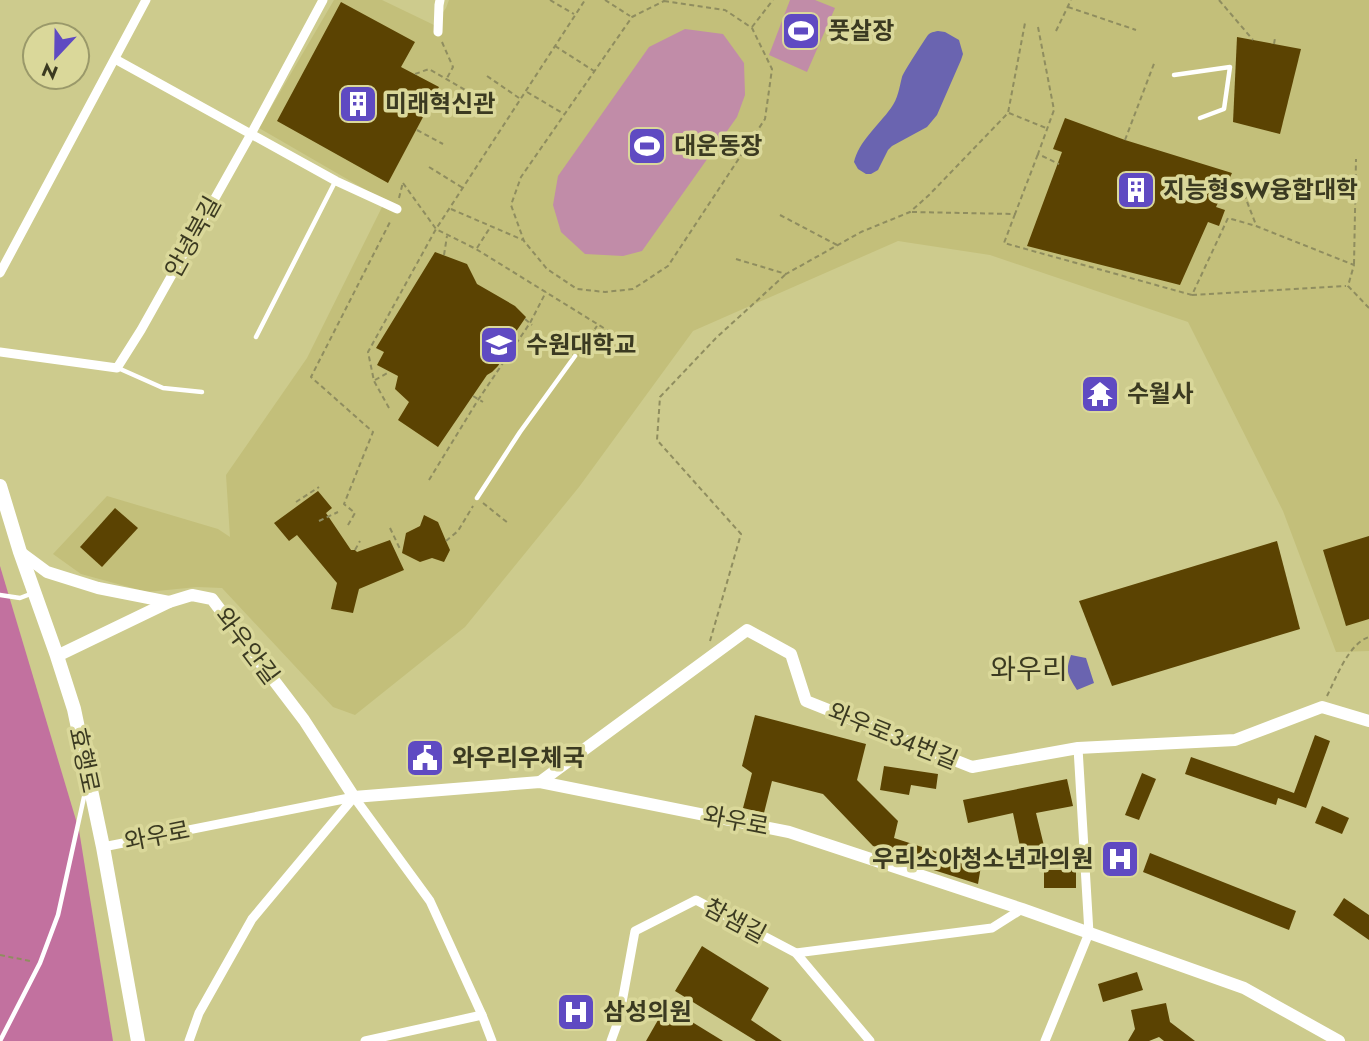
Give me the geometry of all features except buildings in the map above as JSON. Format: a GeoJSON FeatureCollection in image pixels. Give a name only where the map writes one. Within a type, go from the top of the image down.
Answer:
{"type":"FeatureCollection","features":[{"type":"Feature","properties":{"kind":"main road","name":"효행로"},"geometry":{"type":"LineString","coordinates":[[0,486],[74,709],[103,847],[138,1041]]}},
{"type":"Feature","properties":{"kind":"street"},"geometry":{"type":"LineString","coordinates":[[0,273],[146,0]]}},
{"type":"Feature","properties":{"kind":"street","name":"안녕북길"},"geometry":{"type":"LineString","coordinates":[[117,368],[251,134],[323,0]]}},
{"type":"Feature","properties":{"kind":"street"},"geometry":{"type":"LineString","coordinates":[[436,2],[438,32]]}},
{"type":"Feature","properties":{"kind":"street"},"geometry":{"type":"LineString","coordinates":[[115,59],[336,181],[397,209]]}},
{"type":"Feature","properties":{"kind":"street"},"geometry":{"type":"LineString","coordinates":[[0,352],[117,368]]}},
{"type":"Feature","properties":{"kind":"street"},"geometry":{"type":"LineString","coordinates":[[20,552],[47,572],[98,588],[169,602]]}},
{"type":"Feature","properties":{"kind":"street","name":"와우안길"},"geometry":{"type":"LineString","coordinates":[[57,656],[169,602],[192,595],[212,599],[304,720],[354,797],[430,901],[492,1041]]}},
{"type":"Feature","properties":{"kind":"street","name":"와우로34번길"},"geometry":{"type":"LineString","coordinates":[[540,782],[747,629],[790,654],[806,701],[972,767],[1078,748],[1236,740],[1322,707]]}},
{"type":"Feature","properties":{"kind":"street"},"geometry":{"type":"LineString","coordinates":[[1322,707],[1369,721]]}},
{"type":"Feature","properties":{"kind":"street"},"geometry":{"type":"LineString","coordinates":[[1045,1041],[1089,933],[1078,748]]}},
{"type":"Feature","properties":{"kind":"street","name":"와우로"},"geometry":{"type":"LineString","coordinates":[[103,847],[354,797],[540,782],[789,832],[1023,909],[1244,988],[1339,1041]]}},
{"type":"Feature","properties":{"kind":"street"},"geometry":{"type":"LineString","coordinates":[[189,1041],[199,1013],[252,919],[354,797]]}},
{"type":"Feature","properties":{"kind":"street","name":"참샘길"},"geometry":{"type":"LineString","coordinates":[[611,1041],[619,1019],[635,931],[696,900],[796,953],[870,1041]]}},
{"type":"Feature","properties":{"kind":"street"},"geometry":{"type":"LineString","coordinates":[[796,953],[992,928],[1023,909]]}},
{"type":"Feature","properties":{"kind":"street"},"geometry":{"type":"LineString","coordinates":[[365,1041],[402,1037],[482,1015]]}},
{"type":"Feature","properties":{"kind":"lane"},"geometry":{"type":"LineString","coordinates":[[1174,75],[1230,67],[1224,109],[1200,118]]}},
{"type":"Feature","properties":{"kind":"lane"},"geometry":{"type":"LineString","coordinates":[[256,337],[336,181]]}},
{"type":"Feature","properties":{"kind":"lane"},"geometry":{"type":"LineString","coordinates":[[477,498],[575,356]]}},
{"type":"Feature","properties":{"kind":"lane"},"geometry":{"type":"LineString","coordinates":[[117,368],[163,388],[202,392]]}},
{"type":"Feature","properties":{"kind":"lane"},"geometry":{"type":"LineString","coordinates":[[0,595],[20,598],[35,593]]}},
{"type":"Feature","properties":{"kind":"lane"},"geometry":{"type":"LineString","coordinates":[[0,1041],[40,963],[58,915],[88,777]]}},
{"type":"Feature","properties":{"kind":"path"},"geometry":{"type":"LineString","coordinates":[[550,0],[575,15]]}},
{"type":"Feature","properties":{"kind":"path"},"geometry":{"type":"LineString","coordinates":[[389,408],[374,381],[368,352],[436,229],[585,0]]}},
{"type":"Feature","properties":{"kind":"path"},"geometry":{"type":"LineString","coordinates":[[605,0],[632,17]]}},
{"type":"Feature","properties":{"kind":"path"},"geometry":{"type":"LineString","coordinates":[[752,28],[773,0]]}},
{"type":"Feature","properties":{"kind":"path"},"geometry":{"type":"LineString","coordinates":[[1056,32],[1071,0]]}},
{"type":"Feature","properties":{"kind":"path"},"geometry":{"type":"LineString","coordinates":[[1219,0],[1253,40]]}},
{"type":"Feature","properties":{"kind":"path"},"geometry":{"type":"LineString","coordinates":[[664,1],[724,10],[752,28],[772,69],[765,119],[668,266],[633,289],[605,292],[577,289],[547,269],[524,241],[511,205],[521,177],[632,17],[664,1]]}},
{"type":"Feature","properties":{"kind":"path"},"geometry":{"type":"LineString","coordinates":[[1068,6],[1136,30]]}},
{"type":"Feature","properties":{"kind":"path"},"geometry":{"type":"LineString","coordinates":[[704,661],[741,534],[657,440],[660,397],[716,338],[786,274],[861,232],[910,212],[929,195],[1008,113],[1025,23]]}},
{"type":"Feature","properties":{"kind":"path"},"geometry":{"type":"LineString","coordinates":[[1038,27],[1054,110],[1004,243],[1192,296],[1348,286]]}},
{"type":"Feature","properties":{"kind":"path"},"geometry":{"type":"LineString","coordinates":[[438,32],[453,67],[446,79]]}},
{"type":"Feature","properties":{"kind":"path"},"geometry":{"type":"LineString","coordinates":[[1275,38],[1275,44]]}},
{"type":"Feature","properties":{"kind":"path"},"geometry":{"type":"LineString","coordinates":[[555,46],[595,72]]}},
{"type":"Feature","properties":{"kind":"path"},"geometry":{"type":"LineString","coordinates":[[1125,140],[1155,61]]}},
{"type":"Feature","properties":{"kind":"path"},"geometry":{"type":"LineString","coordinates":[[415,74],[429,69],[474,95]]}},
{"type":"Feature","properties":{"kind":"path"},"geometry":{"type":"LineString","coordinates":[[487,76],[520,99]]}},
{"type":"Feature","properties":{"kind":"path"},"geometry":{"type":"LineString","coordinates":[[526,91],[565,115]]}},
{"type":"Feature","properties":{"kind":"path"},"geometry":{"type":"LineString","coordinates":[[1008,113],[1047,128]]}},
{"type":"Feature","properties":{"kind":"path"},"geometry":{"type":"LineString","coordinates":[[417,130],[443,144]]}},
{"type":"Feature","properties":{"kind":"path"},"geometry":{"type":"LineString","coordinates":[[1038,155],[1059,164]]}},
{"type":"Feature","properties":{"kind":"path"},"geometry":{"type":"LineString","coordinates":[[1348,286],[1354,265],[1356,159]]}},
{"type":"Feature","properties":{"kind":"path"},"geometry":{"type":"LineString","coordinates":[[429,167],[464,188]]}},
{"type":"Feature","properties":{"kind":"path"},"geometry":{"type":"LineString","coordinates":[[348,525],[355,513],[344,504],[373,432],[311,377],[397,209],[402,182],[436,229],[476,249],[628,343]]}},
{"type":"Feature","properties":{"kind":"path"},"geometry":{"type":"LineString","coordinates":[[1241,186],[1256,226]]}},
{"type":"Feature","properties":{"kind":"path"},"geometry":{"type":"LineString","coordinates":[[451,209],[524,241]]}},
{"type":"Feature","properties":{"kind":"path"},"geometry":{"type":"LineString","coordinates":[[910,212],[1015,214]]}},
{"type":"Feature","properties":{"kind":"path"},"geometry":{"type":"LineString","coordinates":[[780,215],[838,245]]}},
{"type":"Feature","properties":{"kind":"path"},"geometry":{"type":"LineString","coordinates":[[1192,296],[1228,218],[1256,226],[1354,265]]}},
{"type":"Feature","properties":{"kind":"path"},"geometry":{"type":"LineString","coordinates":[[476,249],[491,226]]}},
{"type":"Feature","properties":{"kind":"path"},"geometry":{"type":"LineString","coordinates":[[444,255],[447,235]]}},
{"type":"Feature","properties":{"kind":"path"},"geometry":{"type":"LineString","coordinates":[[736,259],[786,274]]}},
{"type":"Feature","properties":{"kind":"path"},"geometry":{"type":"LineString","coordinates":[[1348,286],[1369,308]]}},
{"type":"Feature","properties":{"kind":"path"},"geometry":{"type":"LineString","coordinates":[[429,480],[478,400],[531,324],[546,292]]}},
{"type":"Feature","properties":{"kind":"path"},"geometry":{"type":"LineString","coordinates":[[525,318],[531,324]]}},
{"type":"Feature","properties":{"kind":"path"},"geometry":{"type":"LineString","coordinates":[[575,356],[598,324]]}},
{"type":"Feature","properties":{"kind":"path"},"geometry":{"type":"LineString","coordinates":[[374,381],[389,372]]}},
{"type":"Feature","properties":{"kind":"path"},"geometry":{"type":"LineString","coordinates":[[473,396],[483,402]]}},
{"type":"Feature","properties":{"kind":"path"},"geometry":{"type":"LineString","coordinates":[[296,502],[319,487]]}},
{"type":"Feature","properties":{"kind":"path"},"geometry":{"type":"LineString","coordinates":[[446,541],[458,531],[477,498],[508,523]]}},
{"type":"Feature","properties":{"kind":"path"},"geometry":{"type":"LineString","coordinates":[[319,521],[338,512]]}},
{"type":"Feature","properties":{"kind":"path"},"geometry":{"type":"LineString","coordinates":[[390,528],[400,549]]}},
{"type":"Feature","properties":{"kind":"path"},"geometry":{"type":"LineString","coordinates":[[355,550],[360,541]]}},
{"type":"Feature","properties":{"kind":"path"},"geometry":{"type":"LineString","coordinates":[[1322,707],[1347,657],[1361,639],[1369,637]]}},
{"type":"Feature","properties":{"kind":"path"},"geometry":{"type":"LineString","coordinates":[[0,955],[40,963]]}},
{"type":"Feature","properties":{"kind":"shaded area","name":"수원대학교"},"geometry":{"type":"Polygon","coordinates":[[[334,0],[382,0],[434,25],[449,0],[1369,0],[1369,651],[1336,652],[1283,511],[1188,322],[990,255],[898,241],[693,331],[579,487],[465,627],[355,715],[333,707],[222,588],[197,587],[147,592],[81,574],[53,554],[107,496],[218,529],[230,537],[226,475],[307,358],[385,201],[259,128],[334,0]]]}},
{"type":"Feature","properties":{"kind":"shaded area","name":"풋살장"},"geometry":{"type":"Polygon","coordinates":[[[790,0],[815,0],[835,8],[807,72],[769,55],[790,0]]]}},
{"type":"Feature","properties":{"kind":"shaded area","name":"대운동장"},"geometry":{"type":"Polygon","coordinates":[[[685,29],[723,34],[744,63],[745,95],[737,117],[642,251],[623,256],[585,254],[561,232],[553,205],[558,176],[649,47],[685,29]]]}},
{"type":"Feature","properties":{"kind":"shaded area"},"geometry":{"type":"Polygon","coordinates":[[[938,31],[959,40],[963,54],[937,115],[927,127],[892,146],[878,170],[866,174],[858,169],[854,162],[856,154],[893,104],[903,74],[926,38],[930,33],[938,31]]]}},
{"type":"Feature","properties":{"kind":"shaded area"},"geometry":{"type":"Polygon","coordinates":[[[0,566],[79,830],[113,1041],[0,1041],[0,566]]]}},
{"type":"Feature","properties":{"kind":"shaded area"},"geometry":{"type":"Polygon","coordinates":[[[1071,655],[1086,658],[1094,683],[1077,690],[1068,673],[1071,655]]]}},
{"type":"Feature","properties":{"kind":"place","name":"풋살장"},"geometry":{"type":"Point","coordinates":[801,31]}},
{"type":"Feature","properties":{"kind":"place","name":"미래혁신관"},"geometry":{"type":"Point","coordinates":[358,104]}},
{"type":"Feature","properties":{"kind":"place","name":"대운동장"},"geometry":{"type":"Point","coordinates":[647,146]}},
{"type":"Feature","properties":{"kind":"place","name":"지능형SW융합대학"},"geometry":{"type":"Point","coordinates":[1136,190]}},
{"type":"Feature","properties":{"kind":"place","name":"수원대학교"},"geometry":{"type":"Point","coordinates":[499,345]}},
{"type":"Feature","properties":{"kind":"place","name":"수월사"},"geometry":{"type":"Point","coordinates":[1100,394]}},
{"type":"Feature","properties":{"kind":"place","name":"와우리우체국"},"geometry":{"type":"Point","coordinates":[425,758]}},
{"type":"Feature","properties":{"kind":"place","name":"우리소아청소년과의원"},"geometry":{"type":"Point","coordinates":[1120,859]}},
{"type":"Feature","properties":{"kind":"place","name":"삼성의원"},"geometry":{"type":"Point","coordinates":[576,1012]}},
{"type":"Feature","properties":{"kind":"district","name":"와우리"},"geometry":{"type":"Point","coordinates":[1029,669]}}]}
